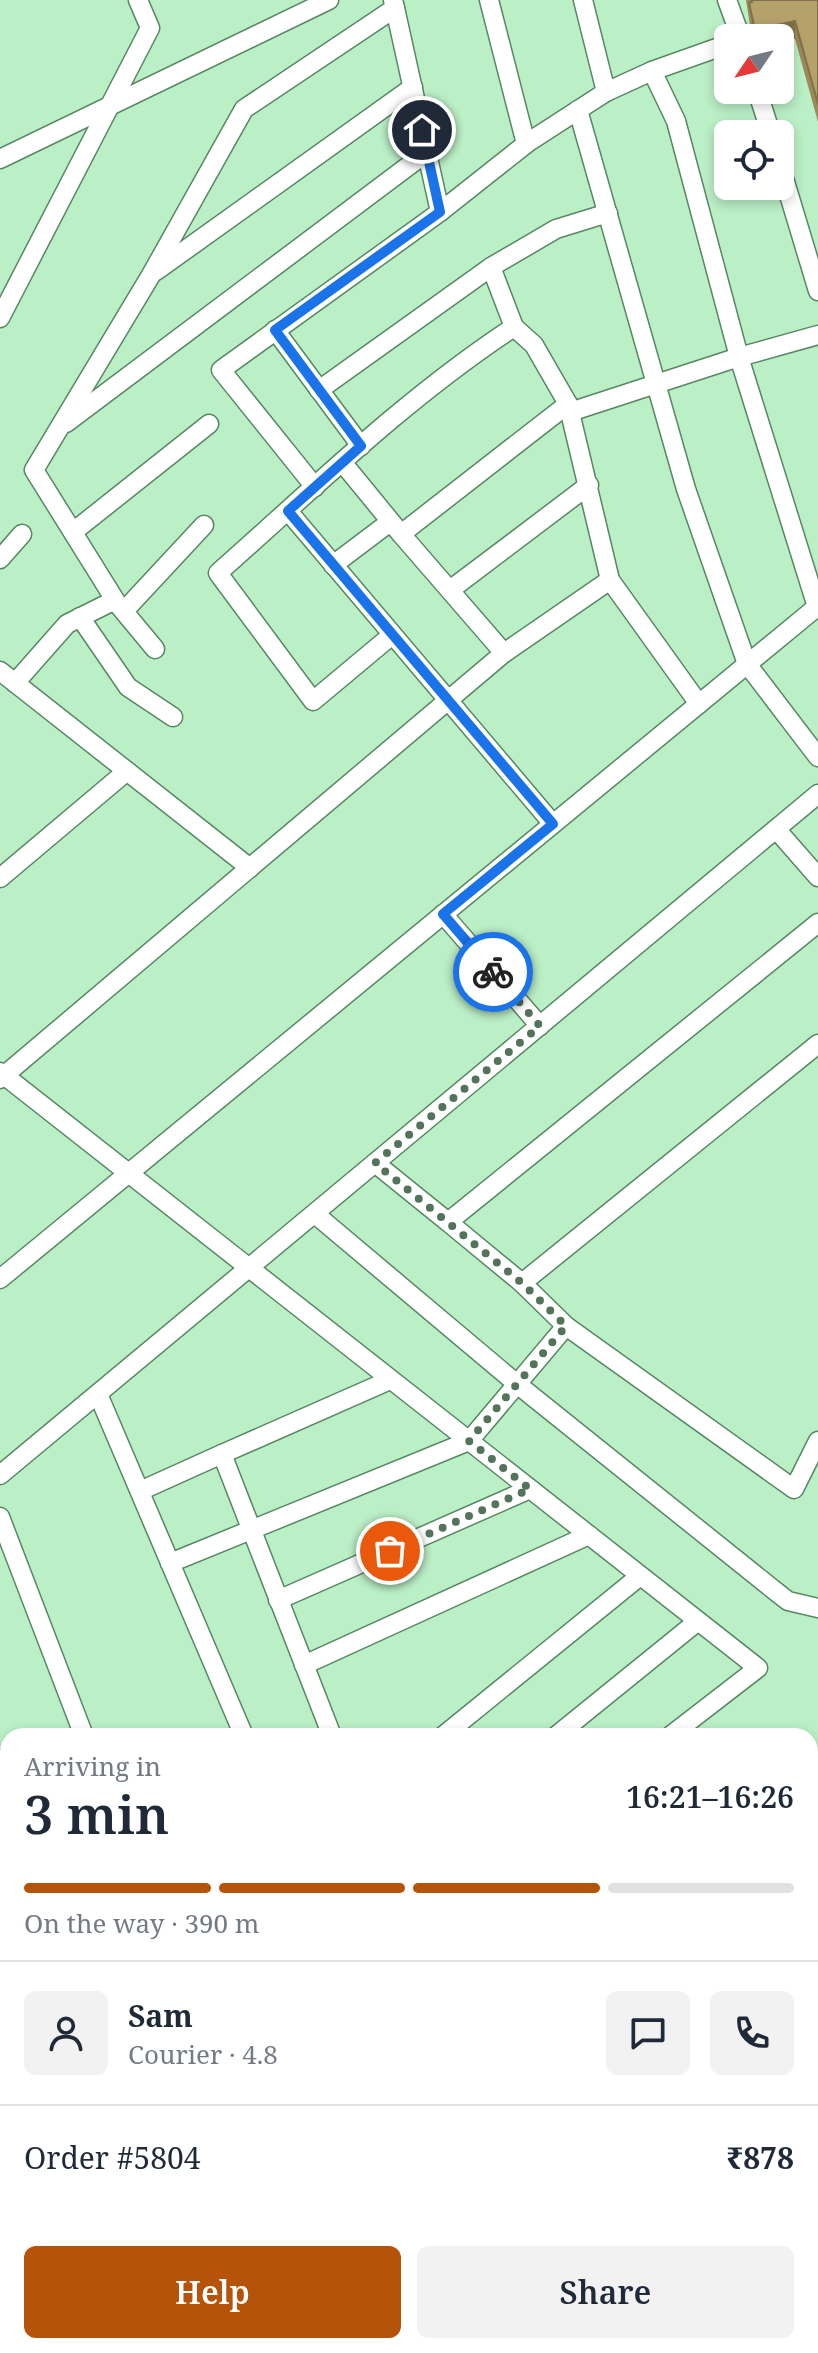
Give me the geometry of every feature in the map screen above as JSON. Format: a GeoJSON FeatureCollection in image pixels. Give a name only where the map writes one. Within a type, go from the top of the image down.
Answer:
{"type":"FeatureCollection","features":[{"type":"Feature","properties":{"kind":"street"},"geometry":{"type":"LineString","coordinates":[[0,318],[150,28],[138,0]]}},
{"type":"Feature","properties":{"kind":"street"},"geometry":{"type":"LineString","coordinates":[[0,159],[329,0]]}},
{"type":"Feature","properties":{"kind":"street"},"geometry":{"type":"LineString","coordinates":[[489,0],[524,145]]}},
{"type":"Feature","properties":{"kind":"street"},"geometry":{"type":"LineString","coordinates":[[583,0],[606,92]]}},
{"type":"Feature","properties":{"kind":"street"},"geometry":{"type":"LineString","coordinates":[[727,0],[736,24]]}},
{"type":"Feature","properties":{"kind":"street"},"geometry":{"type":"LineString","coordinates":[[155,649],[119,605],[34,470],[151,275],[244,109],[394,4],[440,212]]}},
{"type":"Feature","properties":{"kind":"street"},"geometry":{"type":"LineString","coordinates":[[315,487],[221,370],[440,212],[524,145],[606,92],[652,71],[714,49]]}},
{"type":"Feature","properties":{"kind":"street"},"geometry":{"type":"LineString","coordinates":[[0,1279],[817,606],[739,357],[676,121],[652,71]]}},
{"type":"Feature","properties":{"kind":"street"},"geometry":{"type":"LineString","coordinates":[[151,275],[413,87]]}},
{"type":"Feature","properties":{"kind":"street"},"geometry":{"type":"LineString","coordinates":[[578,110],[686,489],[747,664],[818,757]]}},
{"type":"Feature","properties":{"kind":"street"},"geometry":{"type":"LineString","coordinates":[[58,430],[427,152]]}},
{"type":"Feature","properties":{"kind":"street"},"geometry":{"type":"LineString","coordinates":[[791,200],[818,291]]}},
{"type":"Feature","properties":{"kind":"street"},"geometry":{"type":"LineString","coordinates":[[319,390],[491,267],[556,229],[608,213]]}},
{"type":"Feature","properties":{"kind":"street"},"geometry":{"type":"LineString","coordinates":[[491,267],[514,327],[534,345],[569,408],[610,580],[699,704]]}},
{"type":"Feature","properties":{"kind":"street"},"geometry":{"type":"LineString","coordinates":[[392,635],[313,701],[218,573],[361,446],[468,358],[514,327]]}},
{"type":"Feature","properties":{"kind":"street"},"geometry":{"type":"LineString","coordinates":[[275,330],[361,446]]}},
{"type":"Feature","properties":{"kind":"street"},"geometry":{"type":"LineString","coordinates":[[333,565],[396,528],[569,408],[818,335]]}},
{"type":"Feature","properties":{"kind":"street"},"geometry":{"type":"LineString","coordinates":[[73,532],[209,424]]}},
{"type":"Feature","properties":{"kind":"street"},"geometry":{"type":"LineString","coordinates":[[342,462],[504,653]]}},
{"type":"Feature","properties":{"kind":"street"},"geometry":{"type":"LineString","coordinates":[[450,590],[589,485]]}},
{"type":"Feature","properties":{"kind":"street"},"geometry":{"type":"LineString","coordinates":[[288,511],[553,824]]}},
{"type":"Feature","properties":{"kind":"street"},"geometry":{"type":"LineString","coordinates":[[15,683],[67,624],[119,605],[204,525]]}},
{"type":"Feature","properties":{"kind":"street"},"geometry":{"type":"LineString","coordinates":[[0,559],[22,534]]}},
{"type":"Feature","properties":{"kind":"street"},"geometry":{"type":"LineString","coordinates":[[610,580],[504,653],[1,1075],[758,1668],[680,1728]]}},
{"type":"Feature","properties":{"kind":"street"},"geometry":{"type":"LineString","coordinates":[[80,617],[128,687],[173,717]]}},
{"type":"Feature","properties":{"kind":"street"},"geometry":{"type":"LineString","coordinates":[[0,671],[250,868]]}},
{"type":"Feature","properties":{"kind":"street"},"geometry":{"type":"LineString","coordinates":[[3,870],[127,771]]}},
{"type":"Feature","properties":{"kind":"street"},"geometry":{"type":"LineString","coordinates":[[0,1475],[818,794]]}},
{"type":"Feature","properties":{"kind":"street"},"geometry":{"type":"LineString","coordinates":[[776,829],[818,877]]}},
{"type":"Feature","properties":{"kind":"street"},"geometry":{"type":"LineString","coordinates":[[443,914],[540,1026]]}},
{"type":"Feature","properties":{"kind":"street"},"geometry":{"type":"LineString","coordinates":[[448,1222],[818,923]]}},
{"type":"Feature","properties":{"kind":"street"},"geometry":{"type":"LineString","coordinates":[[522,1283],[818,1044]]}},
{"type":"Feature","properties":{"kind":"street"},"geometry":{"type":"LineString","coordinates":[[375,1163],[522,1283],[566,1326],[794,1489],[818,1441]]}},
{"type":"Feature","properties":{"kind":"street"},"geometry":{"type":"LineString","coordinates":[[315,1214],[517,1384],[783,1598],[818,1608]]}},
{"type":"Feature","properties":{"kind":"street"},"geometry":{"type":"LineString","coordinates":[[170,1563],[469,1441],[566,1326]]}},
{"type":"Feature","properties":{"kind":"street"},"geometry":{"type":"LineString","coordinates":[[140,1491],[390,1380]]}},
{"type":"Feature","properties":{"kind":"street"},"geometry":{"type":"LineString","coordinates":[[98,1394],[241,1728]]}},
{"type":"Feature","properties":{"kind":"street"},"geometry":{"type":"LineString","coordinates":[[222,1454],[329,1728]]}},
{"type":"Feature","properties":{"kind":"street"},"geometry":{"type":"LineString","coordinates":[[278,1600],[530,1489]]}},
{"type":"Feature","properties":{"kind":"street"},"geometry":{"type":"LineString","coordinates":[[0,1517],[81,1728]]}},
{"type":"Feature","properties":{"kind":"street"},"geometry":{"type":"LineString","coordinates":[[304,1665],[589,1535]]}},
{"type":"Feature","properties":{"kind":"street"},"geometry":{"type":"LineString","coordinates":[[453,1728],[640,1576]]}},
{"type":"Feature","properties":{"kind":"street"},"geometry":{"type":"LineString","coordinates":[[566,1728],[698,1621]]}},
{"type":"Feature","properties":{"kind":"building"},"geometry":{"type":"Polygon","coordinates":[[[818,0],[818,104],[795,21],[754,24],[749,3],[818,0]]]}},
{"type":"Feature","properties":{"kind":"way so far"},"geometry":{"type":"LineString","coordinates":[[390,1551],[530,1489],[469,1441],[566,1326],[522,1283],[375,1163],[540,1026],[493,972]]}},
{"type":"Feature","properties":{"kind":"route"},"geometry":{"type":"LineString","coordinates":[[422,130],[440,212],[275,330],[361,446],[288,511],[553,824],[443,914],[493,972]]}}]}
